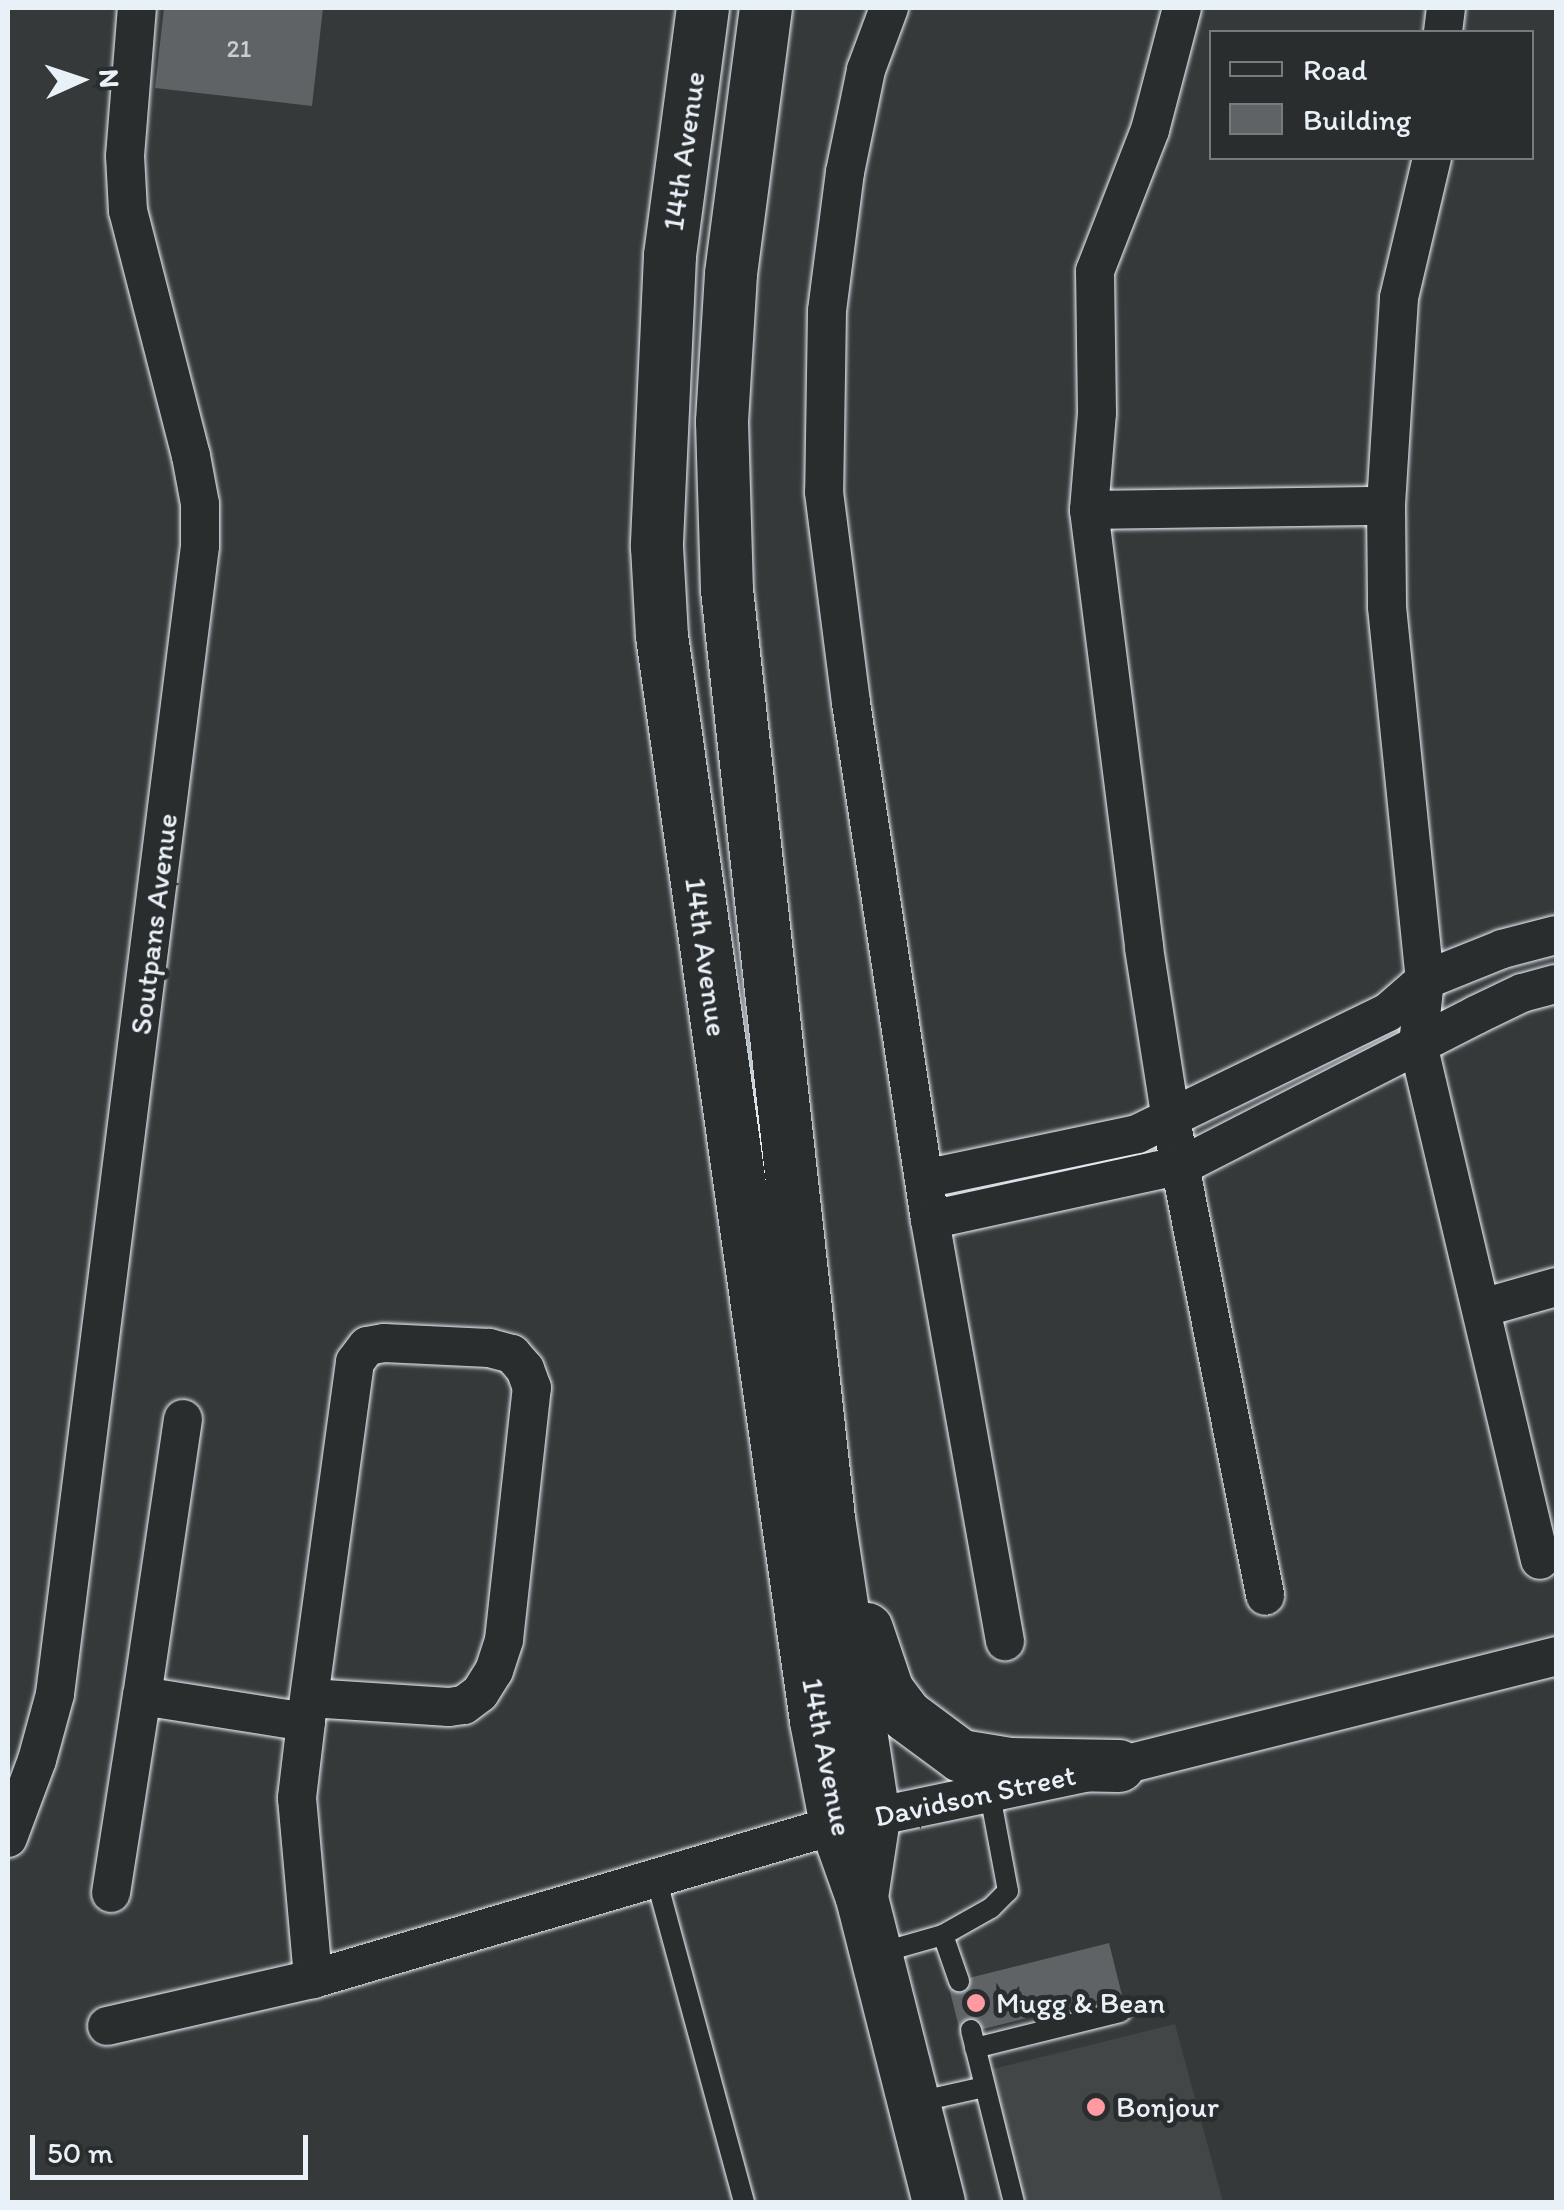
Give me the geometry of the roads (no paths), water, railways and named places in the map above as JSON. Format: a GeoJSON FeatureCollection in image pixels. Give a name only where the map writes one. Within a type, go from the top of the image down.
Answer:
{"type":"FeatureCollection","features":[{"type":"Feature","properties":{"kind":"main road","name":"14th Avenue"},"geometry":{"type":"LineString","coordinates":[[703,8],[668,274],[656,548],[662,636],[816,1721],[855,1821]]}},
{"type":"Feature","properties":{"kind":"main road","name":"14th Avenue"},"geometry":{"type":"LineString","coordinates":[[766,8],[730,293],[722,422],[728,590],[830,1519],[862,1898],[939,2202]]}},
{"type":"Feature","properties":{"kind":"main road"},"geometry":{"type":"LineString","coordinates":[[830,1519],[888,1691],[907,1716],[961,1756],[1011,1764],[1119,1766]]}},
{"type":"Feature","properties":{"kind":"street","name":"Soutpans Avenue"},"geometry":{"type":"LineString","coordinates":[[8,1838],[37,1760],[55,1694],[200,546],[200,504],[191,456],[128,211],[125,156],[138,8]]}},
{"type":"Feature","properties":{"kind":"street"},"geometry":{"type":"LineString","coordinates":[[890,8],[866,70],[845,172],[828,310],[824,492],[851,703],[930,1220],[1005,1641]]}},
{"type":"Feature","properties":{"kind":"street"},"geometry":{"type":"LineString","coordinates":[[1182,8],[1150,130],[1095,270],[1097,413],[1089,510],[1144,948],[1172,1120],[1265,1596]]}},
{"type":"Feature","properties":{"kind":"street"},"geometry":{"type":"LineString","coordinates":[[1432,160],[1399,298],[1386,506],[1387,606],[1425,980],[1418,1044],[1540,1560]]}},
{"type":"Feature","properties":{"kind":"street"},"geometry":{"type":"LineString","coordinates":[[1089,510],[1386,506]]}},
{"type":"Feature","properties":{"kind":"street"},"geometry":{"type":"LineString","coordinates":[[924,1178],[1137,1134],[1388,1012],[1425,980],[1502,949],[1556,935]]}},
{"type":"Feature","properties":{"kind":"street"},"geometry":{"type":"LineString","coordinates":[[930,1220],[1183,1165],[1522,993],[1556,984]]}},
{"type":"Feature","properties":{"kind":"street"},"geometry":{"type":"LineString","coordinates":[[1482,1308],[1556,1287]]}},
{"type":"Feature","properties":{"kind":"street"},"geometry":{"type":"LineString","coordinates":[[142,1696],[308,1710],[449,1708],[464,1705],[480,1692],[494,1671],[504,1640],[532,1388],[525,1369],[512,1354],[489,1348],[384,1344],[360,1352],[308,1710],[297,1798],[313,1979]]}},
{"type":"Feature","properties":{"kind":"street"},"geometry":{"type":"LineString","coordinates":[[111,1893],[183,1419]]}},
{"type":"Feature","properties":{"kind":"street","name":"Davidson Street"},"geometry":{"type":"LineString","coordinates":[[107,2026],[313,1979],[855,1821],[1119,1766],[1556,1656]]}},
{"type":"Feature","properties":{"kind":"lane"},"geometry":{"type":"LineString","coordinates":[[876,1954],[943,1936],[991,1908],[1010,1887],[990,1795]]}},
{"type":"Feature","properties":{"kind":"lane"},"geometry":{"type":"LineString","coordinates":[[656,1878],[744,2202]]}},
{"type":"Feature","properties":{"kind":"lane"},"geometry":{"type":"LineString","coordinates":[[943,1936],[959,1980]]}},
{"type":"Feature","properties":{"kind":"lane"},"geometry":{"type":"LineString","coordinates":[[1014,2202],[973,2039],[1122,2012]]}},
{"type":"Feature","properties":{"kind":"lane"},"geometry":{"type":"LineString","coordinates":[[913,2103],[984,2087]]}},
{"type":"Feature","properties":{"kind":"place","name":"Mugg & Bean"},"geometry":{"type":"Point","coordinates":[976,2003]}},
{"type":"Feature","properties":{"kind":"place","name":"Bonjour"},"geometry":{"type":"Point","coordinates":[1096,2107]}}]}
